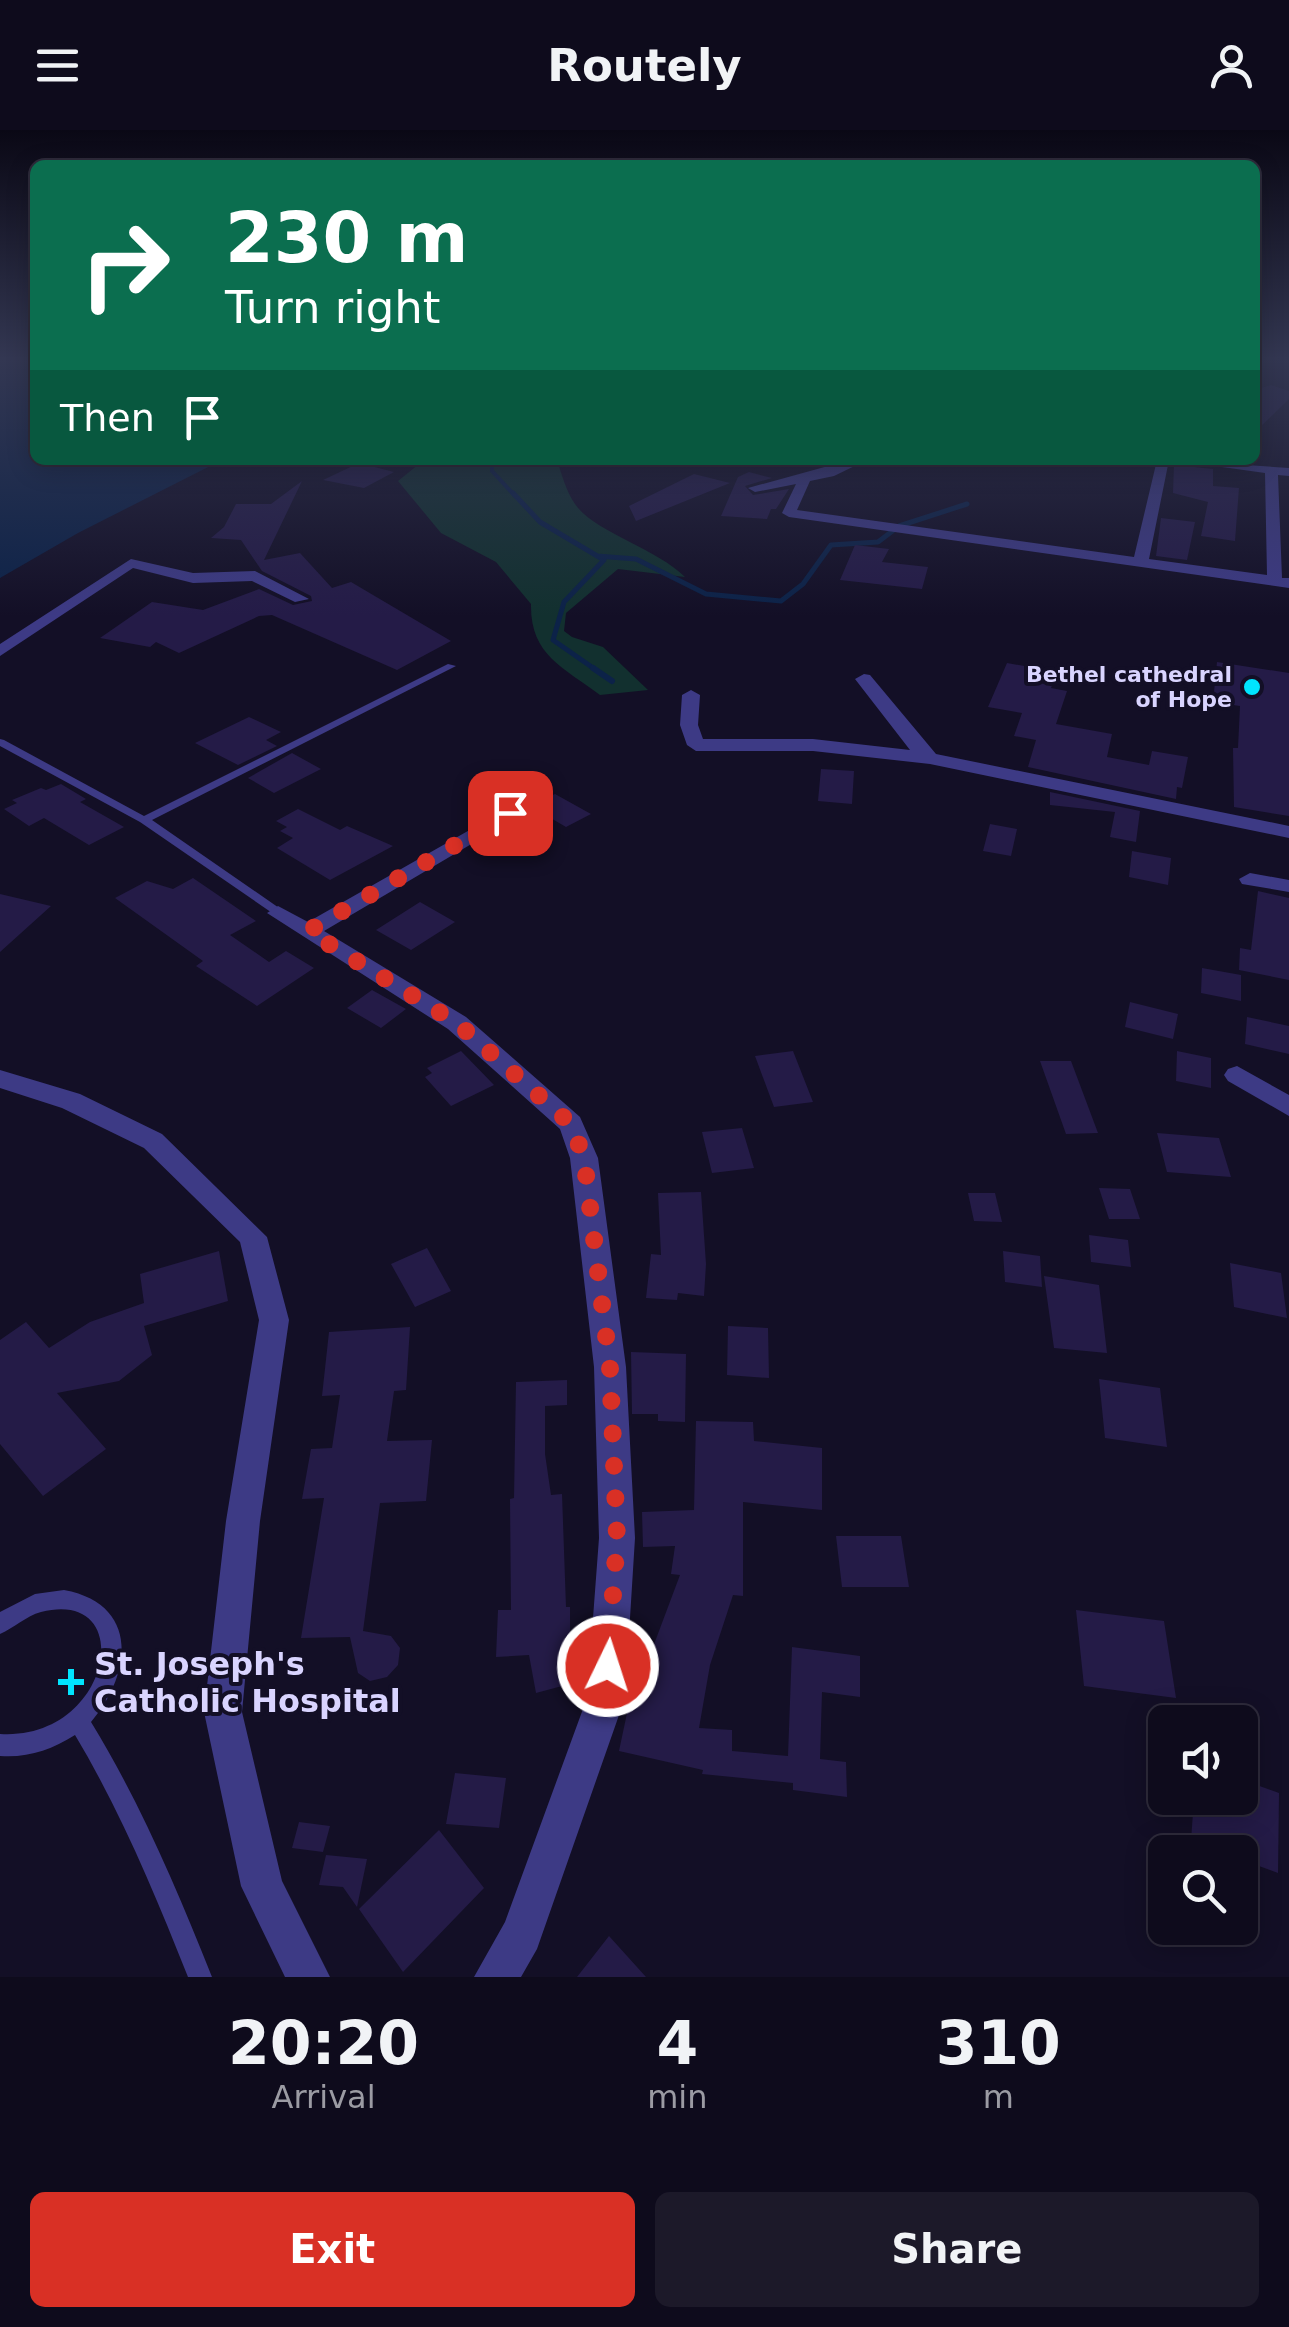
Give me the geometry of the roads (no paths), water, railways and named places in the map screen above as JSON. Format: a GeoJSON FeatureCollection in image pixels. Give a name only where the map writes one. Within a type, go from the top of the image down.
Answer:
{"type":"FeatureCollection","features":[{"type":"Feature","properties":{"kind":"street"},"geometry":{"type":"LineString","coordinates":[[755,488],[845,465]]}},
{"type":"Feature","properties":{"kind":"street"},"geometry":{"type":"LineString","coordinates":[[1140,564],[1162,465]]}},
{"type":"Feature","properties":{"kind":"street"},"geometry":{"type":"LineString","coordinates":[[1224,465],[1289,472]]}},
{"type":"Feature","properties":{"kind":"street"},"geometry":{"type":"LineString","coordinates":[[805,478],[788,513],[1282,582],[1271,470]]}},
{"type":"Feature","properties":{"kind":"street"},"geometry":{"type":"LineString","coordinates":[[0,651],[131,563],[192,578],[255,576],[301,598]]}},
{"type":"Feature","properties":{"kind":"street"},"geometry":{"type":"LineString","coordinates":[[864,680],[930,758]]}},
{"type":"Feature","properties":{"kind":"street"},"geometry":{"type":"LineString","coordinates":[[691,695],[689,725],[696,745],[812,745],[930,758],[1289,832]]}},
{"type":"Feature","properties":{"kind":"street"},"geometry":{"type":"LineString","coordinates":[[308,931],[510,813]]}},
{"type":"Feature","properties":{"kind":"street"},"geometry":{"type":"LineString","coordinates":[[1250,879],[1289,886]]}},
{"type":"Feature","properties":{"kind":"street"},"geometry":{"type":"LineString","coordinates":[[278,913],[457,1023],[571,1124],[584,1158],[610,1368],[616,1519],[606,1698],[522,1934],[496,1977]]}},
{"type":"Feature","properties":{"kind":"street"},"geometry":{"type":"LineString","coordinates":[[1238,1075],[1289,1107]]}},
{"type":"Feature","properties":{"kind":"street"},"geometry":{"type":"LineString","coordinates":[[0,1079],[71,1101],[153,1141],[253,1236],[274,1320],[243,1521],[223,1712],[262,1886],[308,1977]]}},
{"type":"Feature","properties":{"kind":"lane"},"geometry":{"type":"LineString","coordinates":[[144,820],[451,666]]}},
{"type":"Feature","properties":{"kind":"lane"},"geometry":{"type":"LineString","coordinates":[[0,742],[144,820],[278,913]]}},
{"type":"Feature","properties":{"kind":"lane"},"geometry":{"type":"LineString","coordinates":[[0,1745],[38,1743],[77,1719],[100,1690],[111,1666],[112,1642],[105,1622],[91,1607],[71,1600],[48,1600],[3,1618]]}},
{"type":"Feature","properties":{"kind":"lane"},"geometry":{"type":"LineString","coordinates":[[77,1719],[103,1760],[166,1892],[200,1977]]}},
{"type":"Feature","properties":{"kind":"water"},"geometry":{"type":"Polygon","coordinates":[[[0,443],[30,443],[30,465],[212,465],[78,533],[0,578],[0,443]]]}},
{"type":"Feature","properties":{"kind":"waterway"},"geometry":{"type":"LineString","coordinates":[[492,465],[492,471],[515,496]]}},
{"type":"Feature","properties":{"kind":"waterway"},"geometry":{"type":"LineString","coordinates":[[513,493],[540,522],[597,556]]}},
{"type":"Feature","properties":{"kind":"waterway"},"geometry":{"type":"LineString","coordinates":[[597,556],[636,559],[706,594],[781,601],[803,584],[831,545],[878,542],[899,526],[967,504]]}},
{"type":"Feature","properties":{"kind":"waterway"},"geometry":{"type":"LineString","coordinates":[[596,670],[553,640],[564,602],[604,560],[597,556]]}},
{"type":"Feature","properties":{"kind":"waterway"},"geometry":{"type":"LineString","coordinates":[[593,668],[612,681]]}},
{"type":"Feature","properties":{"kind":"place","name":"Bethel cathedral of Hope"},"geometry":{"type":"Point","coordinates":[1252,687]}},
{"type":"Feature","properties":{"kind":"place","name":"St. Joseph's Catholic Hospital"},"geometry":{"type":"Point","coordinates":[71,1682]}}]}
